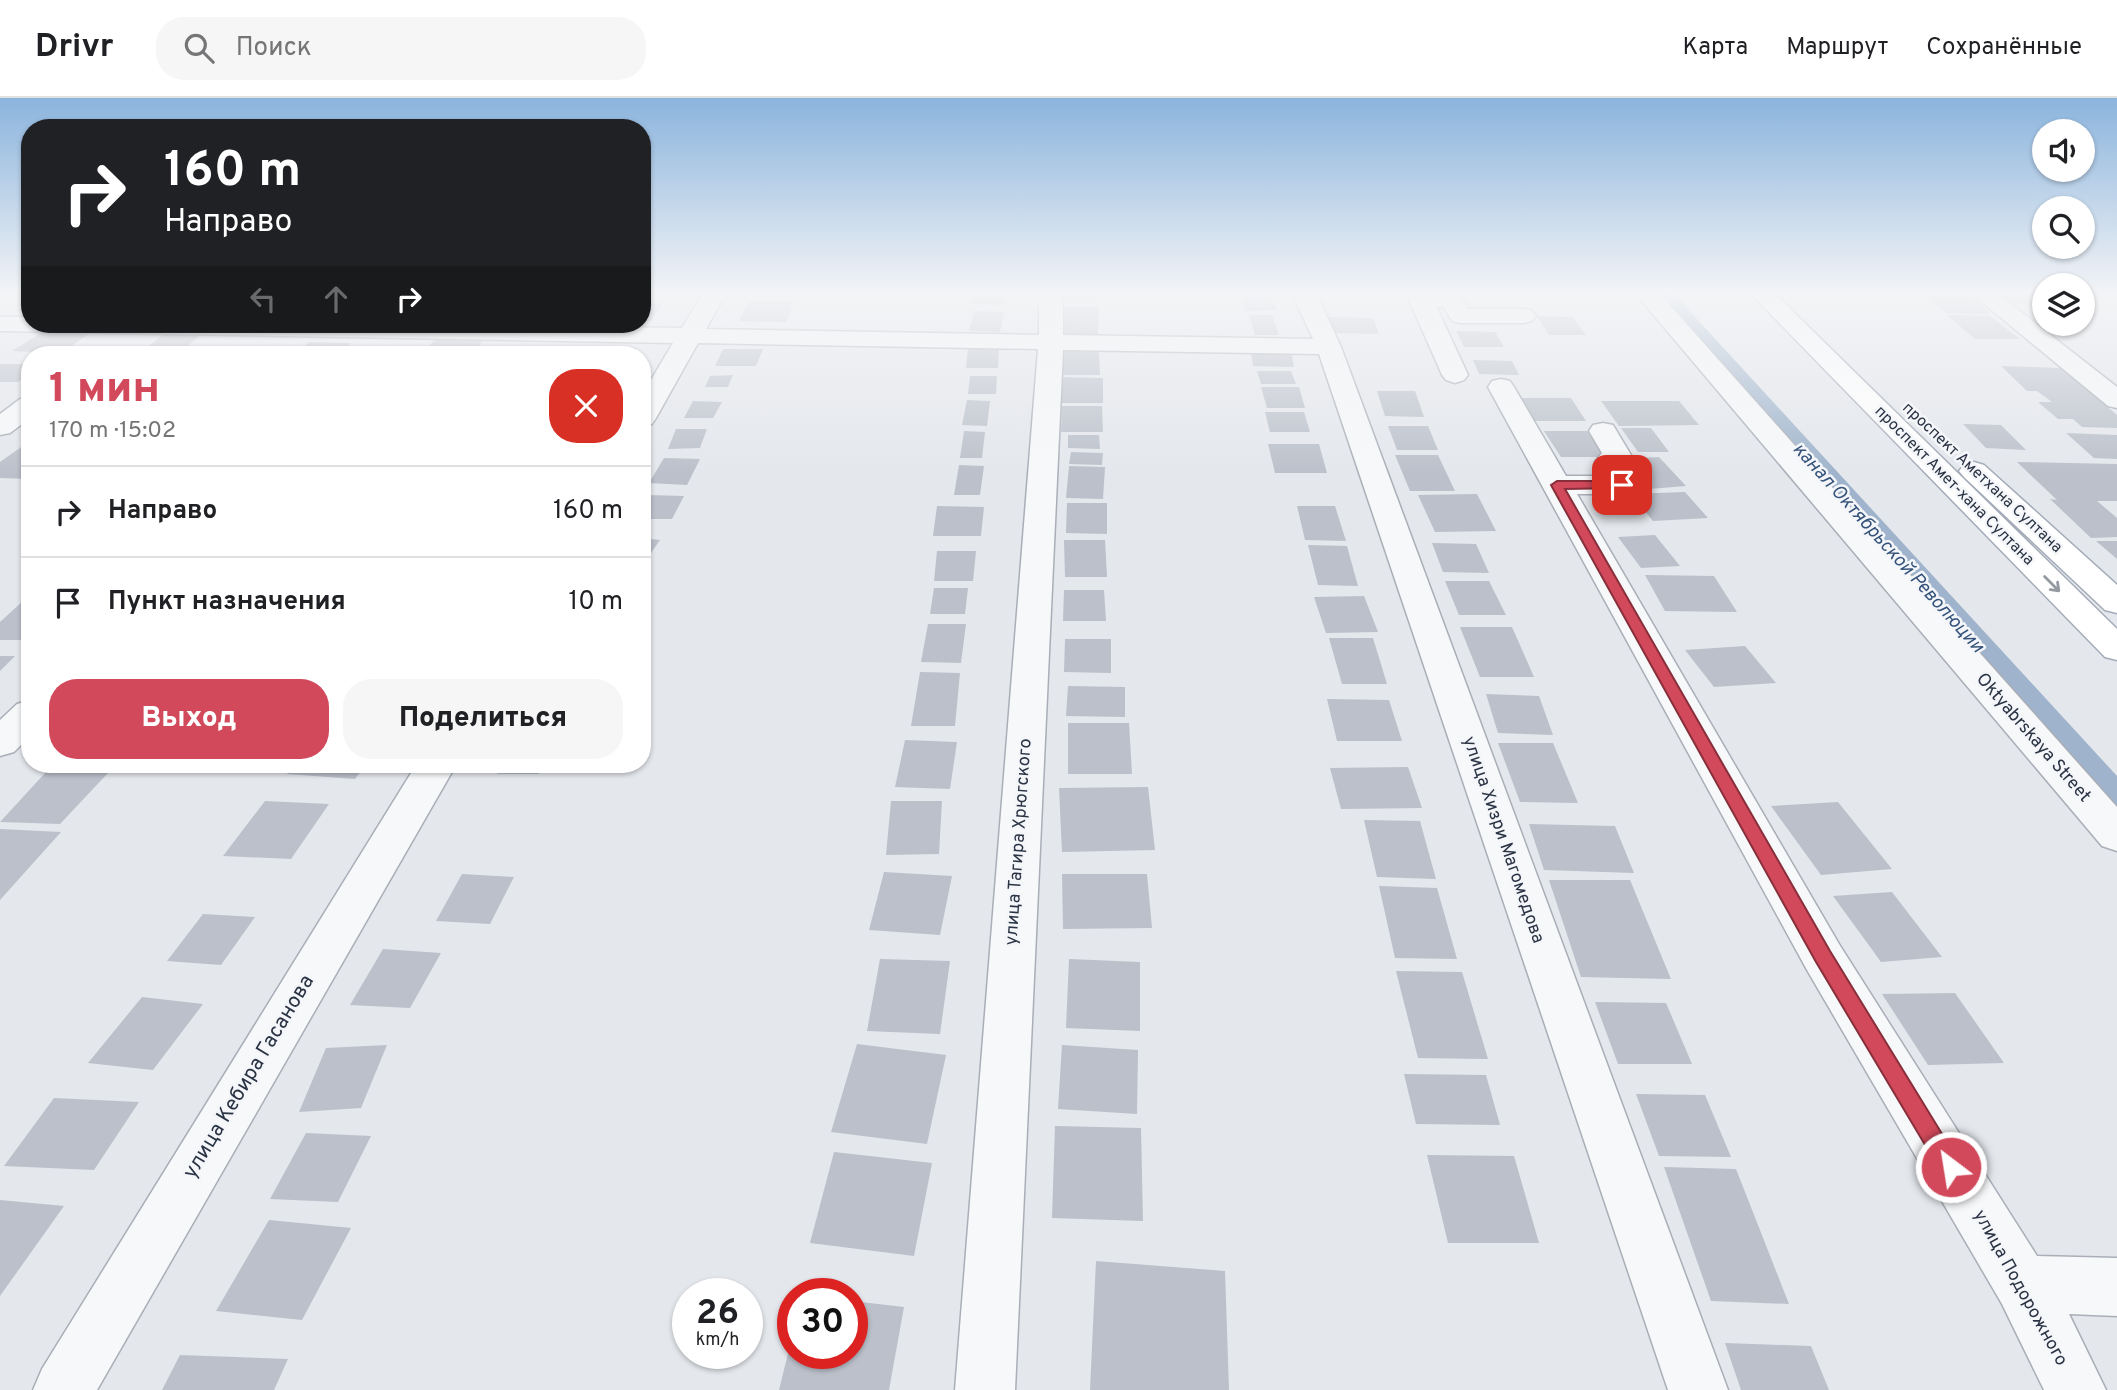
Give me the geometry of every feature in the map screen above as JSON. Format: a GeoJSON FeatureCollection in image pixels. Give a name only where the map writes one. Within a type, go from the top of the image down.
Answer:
{"type":"FeatureCollection","features":[{"type":"Feature","properties":{"kind":"main road","name":"проспект Амет-хана Султана"},"geometry":{"type":"LineString","coordinates":[[1821,353],[2117,649]]}},
{"type":"Feature","properties":{"kind":"main road","name":"проспект Аметхана Султана"},"geometry":{"type":"LineString","coordinates":[[1849,353],[2117,603]]}},
{"type":"Feature","properties":{"kind":"street"},"geometry":{"type":"LineString","coordinates":[[651,403],[681,353]]}},
{"type":"Feature","properties":{"kind":"street","name":"улица Тагира Хрюгского"},"geometry":{"type":"LineString","coordinates":[[985,1390],[1050,353]]}},
{"type":"Feature","properties":{"kind":"street","name":"улица Хизри Магомедова"},"geometry":{"type":"LineString","coordinates":[[1331,353],[1698,1390]]}},
{"type":"Feature","properties":{"kind":"street"},"geometry":{"type":"LineString","coordinates":[[1445,353],[1455,375]]}},
{"type":"Feature","properties":{"kind":"street","name":"Oktyabrskaya Street"},"geometry":{"type":"LineString","coordinates":[[1698,353],[2117,835]]}},
{"type":"Feature","properties":{"kind":"street"},"geometry":{"type":"LineString","coordinates":[[2058,353],[2117,400]]}},
{"type":"Feature","properties":{"kind":"street","name":"улица Подорожного"},"geometry":{"type":"LineString","coordinates":[[1501,387],[1823,957],[2022,1284],[2076,1390]]}},
{"type":"Feature","properties":{"kind":"street"},"geometry":{"type":"LineString","coordinates":[[0,427],[21,412]]}},
{"type":"Feature","properties":{"kind":"street"},"geometry":{"type":"LineString","coordinates":[[1557,485],[1622,485],[1609,462],[1617,454],[1603,431]]}},
{"type":"Feature","properties":{"kind":"street"},"geometry":{"type":"LineString","coordinates":[[0,743],[21,722]]}},
{"type":"Feature","properties":{"kind":"street","name":"улица Кебира Гасанова"},"geometry":{"type":"LineString","coordinates":[[63,1390],[431,773]]}},
{"type":"Feature","properties":{"kind":"street"},"geometry":{"type":"LineString","coordinates":[[2022,1284],[2117,1287]]}},
{"type":"Feature","properties":{"kind":"building"},"geometry":{"type":"Polygon","coordinates":[[[721,353],[761,353],[756,366],[715,366],[721,353]]]}},
{"type":"Feature","properties":{"kind":"building"},"geometry":{"type":"Polygon","coordinates":[[[967,353],[999,353],[998,368],[966,368],[967,353]]]}},
{"type":"Feature","properties":{"kind":"building"},"geometry":{"type":"Polygon","coordinates":[[[1058,353],[1099,353],[1100,375],[1057,375],[1058,353]]]}},
{"type":"Feature","properties":{"kind":"building"},"geometry":{"type":"Polygon","coordinates":[[[1251,353],[1292,354],[1294,367],[1253,366],[1251,353]]]}},
{"type":"Feature","properties":{"kind":"building"},"geometry":{"type":"Polygon","coordinates":[[[1473,360],[1512,361],[1519,375],[1479,374],[1473,360]]]}},
{"type":"Feature","properties":{"kind":"building"},"geometry":{"type":"Polygon","coordinates":[[[0,364],[21,364],[21,380],[0,382],[0,364]]]}},
{"type":"Feature","properties":{"kind":"building"},"geometry":{"type":"Polygon","coordinates":[[[2001,366],[2061,368],[2117,415],[2117,428],[2082,427],[2073,419],[2058,419],[2038,402],[2052,402],[2037,391],[2027,391],[2001,366]]]}},
{"type":"Feature","properties":{"kind":"building"},"geometry":{"type":"Polygon","coordinates":[[[1257,371],[1291,371],[1296,384],[1261,384],[1257,371]]]}},
{"type":"Feature","properties":{"kind":"building"},"geometry":{"type":"Polygon","coordinates":[[[733,375],[728,387],[705,387],[710,376],[733,375]]]}},
{"type":"Feature","properties":{"kind":"building"},"geometry":{"type":"Polygon","coordinates":[[[970,376],[997,376],[996,394],[968,394],[970,376]]]}},
{"type":"Feature","properties":{"kind":"building"},"geometry":{"type":"Polygon","coordinates":[[[1058,377],[1103,378],[1103,403],[1057,403],[1058,377]]]}},
{"type":"Feature","properties":{"kind":"building"},"geometry":{"type":"Polygon","coordinates":[[[1261,387],[1299,387],[1305,408],[1267,408],[1261,387]]]}},
{"type":"Feature","properties":{"kind":"building"},"geometry":{"type":"Polygon","coordinates":[[[1377,391],[1415,391],[1424,417],[1385,416],[1377,391]]]}},
{"type":"Feature","properties":{"kind":"building"},"geometry":{"type":"Polygon","coordinates":[[[1521,398],[1571,398],[1586,421],[1535,421],[1521,398]]]}},
{"type":"Feature","properties":{"kind":"building"},"geometry":{"type":"Polygon","coordinates":[[[967,400],[990,401],[987,426],[962,425],[967,400]]]}},
{"type":"Feature","properties":{"kind":"building"},"geometry":{"type":"Polygon","coordinates":[[[693,401],[722,402],[713,418],[684,418],[693,401]]]}},
{"type":"Feature","properties":{"kind":"building"},"geometry":{"type":"Polygon","coordinates":[[[1601,401],[1679,401],[1699,425],[1619,426],[1601,401]]]}},
{"type":"Feature","properties":{"kind":"building"},"geometry":{"type":"Polygon","coordinates":[[[1062,406],[1102,406],[1103,432],[1061,432],[1062,406]]]}},
{"type":"Feature","properties":{"kind":"building"},"geometry":{"type":"Polygon","coordinates":[[[1265,412],[1304,412],[1310,432],[1270,432],[1265,412]]]}},
{"type":"Feature","properties":{"kind":"building"},"geometry":{"type":"Polygon","coordinates":[[[1963,424],[2001,425],[2026,450],[1986,448],[1963,424]]]}},
{"type":"Feature","properties":{"kind":"building"},"geometry":{"type":"Polygon","coordinates":[[[1388,426],[1428,426],[1438,450],[1397,450],[1388,426]]]}},
{"type":"Feature","properties":{"kind":"building"},"geometry":{"type":"Polygon","coordinates":[[[1621,428],[1651,428],[1669,452],[1638,452],[1621,428]]]}},
{"type":"Feature","properties":{"kind":"building"},"geometry":{"type":"Polygon","coordinates":[[[676,429],[707,429],[700,448],[668,449],[676,429]]]}},
{"type":"Feature","properties":{"kind":"building"},"geometry":{"type":"Polygon","coordinates":[[[964,431],[985,432],[982,458],[960,458],[964,431]]]}},
{"type":"Feature","properties":{"kind":"building"},"geometry":{"type":"Polygon","coordinates":[[[1544,431],[1587,431],[1605,457],[1561,457],[1544,431]]]}},
{"type":"Feature","properties":{"kind":"building"},"geometry":{"type":"Polygon","coordinates":[[[2066,433],[2117,435],[2117,459],[2094,458],[2066,433]]]}},
{"type":"Feature","properties":{"kind":"building"},"geometry":{"type":"Polygon","coordinates":[[[1068,435],[1099,435],[1100,449],[1068,448],[1068,435]]]}},
{"type":"Feature","properties":{"kind":"building"},"geometry":{"type":"Polygon","coordinates":[[[1268,444],[1319,444],[1327,473],[1275,473],[1268,444]]]}},
{"type":"Feature","properties":{"kind":"building"},"geometry":{"type":"Polygon","coordinates":[[[21,447],[21,479],[0,478],[0,462],[21,447]]]}},
{"type":"Feature","properties":{"kind":"building"},"geometry":{"type":"Polygon","coordinates":[[[1071,452],[1103,453],[1102,465],[1069,464],[1071,452]]]}},
{"type":"Feature","properties":{"kind":"building"},"geometry":{"type":"Polygon","coordinates":[[[1395,455],[1438,455],[1455,491],[1410,491],[1395,455]]]}},
{"type":"Feature","properties":{"kind":"building"},"geometry":{"type":"Polygon","coordinates":[[[1659,457],[1686,486],[1649,489],[1623,459],[1659,457]]]}},
{"type":"Feature","properties":{"kind":"building"},"geometry":{"type":"Polygon","coordinates":[[[664,458],[700,459],[687,485],[651,483],[664,458]]]}},
{"type":"Feature","properties":{"kind":"building"},"geometry":{"type":"Polygon","coordinates":[[[2017,462],[2117,464],[2117,501],[2097,501],[2117,518],[2117,537],[2091,538],[2050,499],[2057,500],[2017,462]]]}},
{"type":"Feature","properties":{"kind":"building"},"geometry":{"type":"Polygon","coordinates":[[[959,465],[984,466],[980,495],[954,495],[959,465]]]}},
{"type":"Feature","properties":{"kind":"building"},"geometry":{"type":"Polygon","coordinates":[[[1069,466],[1105,467],[1103,499],[1066,498],[1069,466]]]}},
{"type":"Feature","properties":{"kind":"building"},"geometry":{"type":"Polygon","coordinates":[[[1685,492],[1708,518],[1653,521],[1631,494],[1685,492]]]}},
{"type":"Feature","properties":{"kind":"building"},"geometry":{"type":"Polygon","coordinates":[[[1477,494],[1496,531],[1435,532],[1418,495],[1477,494]]]}},
{"type":"Feature","properties":{"kind":"building"},"geometry":{"type":"Polygon","coordinates":[[[651,495],[684,496],[672,519],[651,519],[651,495]]]}},
{"type":"Feature","properties":{"kind":"building"},"geometry":{"type":"Polygon","coordinates":[[[1067,503],[1107,503],[1107,534],[1066,533],[1067,503]]]}},
{"type":"Feature","properties":{"kind":"building"},"geometry":{"type":"Polygon","coordinates":[[[937,506],[984,507],[981,536],[933,536],[937,506]]]}},
{"type":"Feature","properties":{"kind":"building"},"geometry":{"type":"Polygon","coordinates":[[[1297,506],[1335,506],[1346,541],[1305,540],[1297,506]]]}},
{"type":"Feature","properties":{"kind":"building"},"geometry":{"type":"Polygon","coordinates":[[[1655,535],[1680,566],[1641,568],[1618,537],[1655,535]]]}},
{"type":"Feature","properties":{"kind":"building"},"geometry":{"type":"Polygon","coordinates":[[[651,539],[660,540],[651,553],[651,539]]]}},
{"type":"Feature","properties":{"kind":"building"},"geometry":{"type":"Polygon","coordinates":[[[1064,540],[1105,540],[1107,577],[1065,577],[1064,540]]]}},
{"type":"Feature","properties":{"kind":"building"},"geometry":{"type":"Polygon","coordinates":[[[2096,541],[2117,541],[2117,559],[2096,541]]]}},
{"type":"Feature","properties":{"kind":"building"},"geometry":{"type":"Polygon","coordinates":[[[1432,543],[1476,544],[1489,573],[1443,572],[1432,543]]]}},
{"type":"Feature","properties":{"kind":"building"},"geometry":{"type":"Polygon","coordinates":[[[1308,545],[1347,546],[1358,586],[1318,585],[1308,545]]]}},
{"type":"Feature","properties":{"kind":"building"},"geometry":{"type":"Polygon","coordinates":[[[937,551],[976,551],[973,581],[934,581],[937,551]]]}},
{"type":"Feature","properties":{"kind":"building"},"geometry":{"type":"Polygon","coordinates":[[[1645,575],[1714,576],[1737,612],[1665,611],[1645,575]]]}},
{"type":"Feature","properties":{"kind":"building"},"geometry":{"type":"Polygon","coordinates":[[[1445,581],[1489,581],[1506,615],[1459,615],[1445,581]]]}},
{"type":"Feature","properties":{"kind":"building"},"geometry":{"type":"Polygon","coordinates":[[[934,588],[968,588],[965,614],[930,614],[934,588]]]}},
{"type":"Feature","properties":{"kind":"building"},"geometry":{"type":"Polygon","coordinates":[[[1064,590],[1104,590],[1106,621],[1063,621],[1064,590]]]}},
{"type":"Feature","properties":{"kind":"building"},"geometry":{"type":"Polygon","coordinates":[[[1364,596],[1378,632],[1326,633],[1314,597],[1364,596]]]}},
{"type":"Feature","properties":{"kind":"building"},"geometry":{"type":"Polygon","coordinates":[[[21,603],[21,640],[0,640],[0,622],[21,603]]]}},
{"type":"Feature","properties":{"kind":"building"},"geometry":{"type":"Polygon","coordinates":[[[928,624],[966,624],[961,663],[921,662],[928,624]]]}},
{"type":"Feature","properties":{"kind":"building"},"geometry":{"type":"Polygon","coordinates":[[[1460,627],[1512,627],[1534,677],[1480,677],[1460,627]]]}},
{"type":"Feature","properties":{"kind":"building"},"geometry":{"type":"Polygon","coordinates":[[[1329,638],[1373,638],[1387,684],[1342,684],[1329,638]]]}},
{"type":"Feature","properties":{"kind":"building"},"geometry":{"type":"Polygon","coordinates":[[[1065,639],[1111,639],[1111,673],[1064,672],[1065,639]]]}},
{"type":"Feature","properties":{"kind":"building"},"geometry":{"type":"Polygon","coordinates":[[[1745,646],[1776,683],[1714,687],[1685,650],[1745,646]]]}},
{"type":"Feature","properties":{"kind":"building"},"geometry":{"type":"Polygon","coordinates":[[[0,656],[15,656],[0,671],[0,656]]]}},
{"type":"Feature","properties":{"kind":"building"},"geometry":{"type":"Polygon","coordinates":[[[920,672],[960,673],[955,726],[911,726],[920,672]]]}},
{"type":"Feature","properties":{"kind":"building"},"geometry":{"type":"Polygon","coordinates":[[[1068,686],[1125,687],[1125,717],[1066,716],[1068,686]]]}},
{"type":"Feature","properties":{"kind":"building"},"geometry":{"type":"Polygon","coordinates":[[[1486,694],[1539,696],[1553,735],[1498,733],[1486,694]]]}},
{"type":"Feature","properties":{"kind":"building"},"geometry":{"type":"Polygon","coordinates":[[[1327,699],[1389,700],[1402,741],[1337,741],[1327,699]]]}},
{"type":"Feature","properties":{"kind":"building"},"geometry":{"type":"Polygon","coordinates":[[[1068,723],[1129,723],[1132,774],[1068,774],[1068,723]]]}},
{"type":"Feature","properties":{"kind":"building"},"geometry":{"type":"Polygon","coordinates":[[[905,740],[957,742],[950,789],[895,787],[905,740]]]}},
{"type":"Feature","properties":{"kind":"building"},"geometry":{"type":"Polygon","coordinates":[[[1498,743],[1553,743],[1578,803],[1520,802],[1498,743]]]}},
{"type":"Feature","properties":{"kind":"building"},"geometry":{"type":"Polygon","coordinates":[[[1408,767],[1422,808],[1341,809],[1330,768],[1408,767]]]}},
{"type":"Feature","properties":{"kind":"building"},"geometry":{"type":"Polygon","coordinates":[[[45,773],[108,773],[60,824],[0,822],[45,773]]]}},
{"type":"Feature","properties":{"kind":"building"},"geometry":{"type":"Polygon","coordinates":[[[288,773],[360,773],[355,779],[288,773]]]}},
{"type":"Feature","properties":{"kind":"building"},"geometry":{"type":"Polygon","coordinates":[[[498,773],[539,773],[539,774],[498,773]]]}},
{"type":"Feature","properties":{"kind":"building"},"geometry":{"type":"Polygon","coordinates":[[[1148,787],[1155,850],[1062,852],[1059,788],[1148,787]]]}},
{"type":"Feature","properties":{"kind":"building"},"geometry":{"type":"Polygon","coordinates":[[[265,801],[329,804],[291,859],[223,856],[265,801]]]}},
{"type":"Feature","properties":{"kind":"building"},"geometry":{"type":"Polygon","coordinates":[[[891,801],[942,801],[939,854],[886,855],[891,801]]]}},
{"type":"Feature","properties":{"kind":"building"},"geometry":{"type":"Polygon","coordinates":[[[1838,802],[1892,869],[1821,875],[1771,806],[1838,802]]]}},
{"type":"Feature","properties":{"kind":"building"},"geometry":{"type":"Polygon","coordinates":[[[1364,820],[1420,821],[1436,879],[1377,877],[1364,820]]]}},
{"type":"Feature","properties":{"kind":"building"},"geometry":{"type":"Polygon","coordinates":[[[1529,824],[1615,826],[1634,873],[1544,870],[1529,824]]]}},
{"type":"Feature","properties":{"kind":"building"},"geometry":{"type":"Polygon","coordinates":[[[0,829],[61,832],[0,900],[0,829]]]}},
{"type":"Feature","properties":{"kind":"building"},"geometry":{"type":"Polygon","coordinates":[[[884,872],[952,876],[940,935],[869,930],[884,872]]]}},
{"type":"Feature","properties":{"kind":"building"},"geometry":{"type":"Polygon","coordinates":[[[462,874],[514,877],[490,924],[436,921],[462,874]]]}},
{"type":"Feature","properties":{"kind":"building"},"geometry":{"type":"Polygon","coordinates":[[[1062,874],[1147,874],[1152,928],[1063,929],[1062,874]]]}},
{"type":"Feature","properties":{"kind":"building"},"geometry":{"type":"Polygon","coordinates":[[[1549,880],[1630,880],[1671,979],[1581,977],[1549,880]]]}},
{"type":"Feature","properties":{"kind":"building"},"geometry":{"type":"Polygon","coordinates":[[[1379,886],[1437,888],[1457,959],[1395,958],[1379,886]]]}},
{"type":"Feature","properties":{"kind":"building"},"geometry":{"type":"Polygon","coordinates":[[[1892,892],[1942,957],[1881,962],[1833,896],[1892,892]]]}},
{"type":"Feature","properties":{"kind":"building"},"geometry":{"type":"Polygon","coordinates":[[[203,914],[255,917],[221,965],[167,961],[203,914]]]}},
{"type":"Feature","properties":{"kind":"building"},"geometry":{"type":"Polygon","coordinates":[[[383,949],[441,953],[410,1008],[350,1005],[383,949]]]}},
{"type":"Feature","properties":{"kind":"building"},"geometry":{"type":"Polygon","coordinates":[[[880,959],[950,961],[940,1034],[867,1031],[880,959]]]}},
{"type":"Feature","properties":{"kind":"building"},"geometry":{"type":"Polygon","coordinates":[[[1069,959],[1140,962],[1140,1031],[1066,1028],[1069,959]]]}},
{"type":"Feature","properties":{"kind":"building"},"geometry":{"type":"Polygon","coordinates":[[[1396,971],[1462,972],[1488,1059],[1418,1058],[1396,971]]]}},
{"type":"Feature","properties":{"kind":"building"},"geometry":{"type":"Polygon","coordinates":[[[1955,993],[2004,1063],[1928,1065],[1882,994],[1955,993]]]}},
{"type":"Feature","properties":{"kind":"building"},"geometry":{"type":"Polygon","coordinates":[[[142,997],[203,1004],[153,1070],[88,1063],[142,997]]]}},
{"type":"Feature","properties":{"kind":"building"},"geometry":{"type":"Polygon","coordinates":[[[1595,1002],[1666,1003],[1692,1064],[1618,1064],[1595,1002]]]}},
{"type":"Feature","properties":{"kind":"building"},"geometry":{"type":"Polygon","coordinates":[[[857,1044],[946,1055],[927,1144],[831,1132],[857,1044]]]}},
{"type":"Feature","properties":{"kind":"building"},"geometry":{"type":"Polygon","coordinates":[[[387,1045],[361,1108],[299,1112],[326,1048],[387,1045]]]}},
{"type":"Feature","properties":{"kind":"building"},"geometry":{"type":"Polygon","coordinates":[[[1062,1045],[1138,1050],[1137,1114],[1058,1109],[1062,1045]]]}},
{"type":"Feature","properties":{"kind":"building"},"geometry":{"type":"Polygon","coordinates":[[[1404,1074],[1486,1075],[1500,1125],[1416,1124],[1404,1074]]]}},
{"type":"Feature","properties":{"kind":"building"},"geometry":{"type":"Polygon","coordinates":[[[1636,1094],[1705,1095],[1731,1157],[1659,1156],[1636,1094]]]}},
{"type":"Feature","properties":{"kind":"building"},"geometry":{"type":"Polygon","coordinates":[[[54,1098],[139,1102],[94,1170],[4,1166],[54,1098]]]}},
{"type":"Feature","properties":{"kind":"building"},"geometry":{"type":"Polygon","coordinates":[[[1055,1126],[1141,1128],[1143,1221],[1052,1218],[1055,1126]]]}},
{"type":"Feature","properties":{"kind":"building"},"geometry":{"type":"Polygon","coordinates":[[[306,1133],[371,1136],[338,1202],[270,1199],[306,1133]]]}},
{"type":"Feature","properties":{"kind":"building"},"geometry":{"type":"Polygon","coordinates":[[[834,1152],[932,1163],[914,1256],[810,1243],[834,1152]]]}},
{"type":"Feature","properties":{"kind":"building"},"geometry":{"type":"Polygon","coordinates":[[[1427,1155],[1514,1156],[1539,1243],[1448,1243],[1427,1155]]]}},
{"type":"Feature","properties":{"kind":"building"},"geometry":{"type":"Polygon","coordinates":[[[1664,1167],[1736,1169],[1789,1304],[1711,1301],[1664,1167]]]}},
{"type":"Feature","properties":{"kind":"building"},"geometry":{"type":"Polygon","coordinates":[[[0,1200],[64,1206],[0,1296],[0,1200]]]}},
{"type":"Feature","properties":{"kind":"building"},"geometry":{"type":"Polygon","coordinates":[[[269,1220],[351,1228],[302,1320],[216,1311],[269,1220]]]}},
{"type":"Feature","properties":{"kind":"building"},"geometry":{"type":"Polygon","coordinates":[[[1096,1261],[1225,1271],[1229,1390],[1090,1390],[1096,1261]]]}},
{"type":"Feature","properties":{"kind":"building"},"geometry":{"type":"Polygon","coordinates":[[[868,1303],[904,1307],[889,1390],[779,1390],[784,1369],[868,1369],[868,1303]]]}},
{"type":"Feature","properties":{"kind":"building"},"geometry":{"type":"Polygon","coordinates":[[[1725,1343],[1811,1346],[1829,1390],[1741,1390],[1725,1343]]]}},
{"type":"Feature","properties":{"kind":"building"},"geometry":{"type":"Polygon","coordinates":[[[180,1355],[288,1359],[274,1390],[162,1390],[180,1355]]]}},
{"type":"Feature","properties":{"kind":"waterway","name":"канал Октябрьской Революции"},"geometry":{"type":"LineString","coordinates":[[1714,353],[2117,803]]}},
{"type":"Feature","properties":{"kind":"route"},"geometry":{"type":"LineString","coordinates":[[1622,485],[1557,485],[1823,957],[1951,1167]]}}]}
